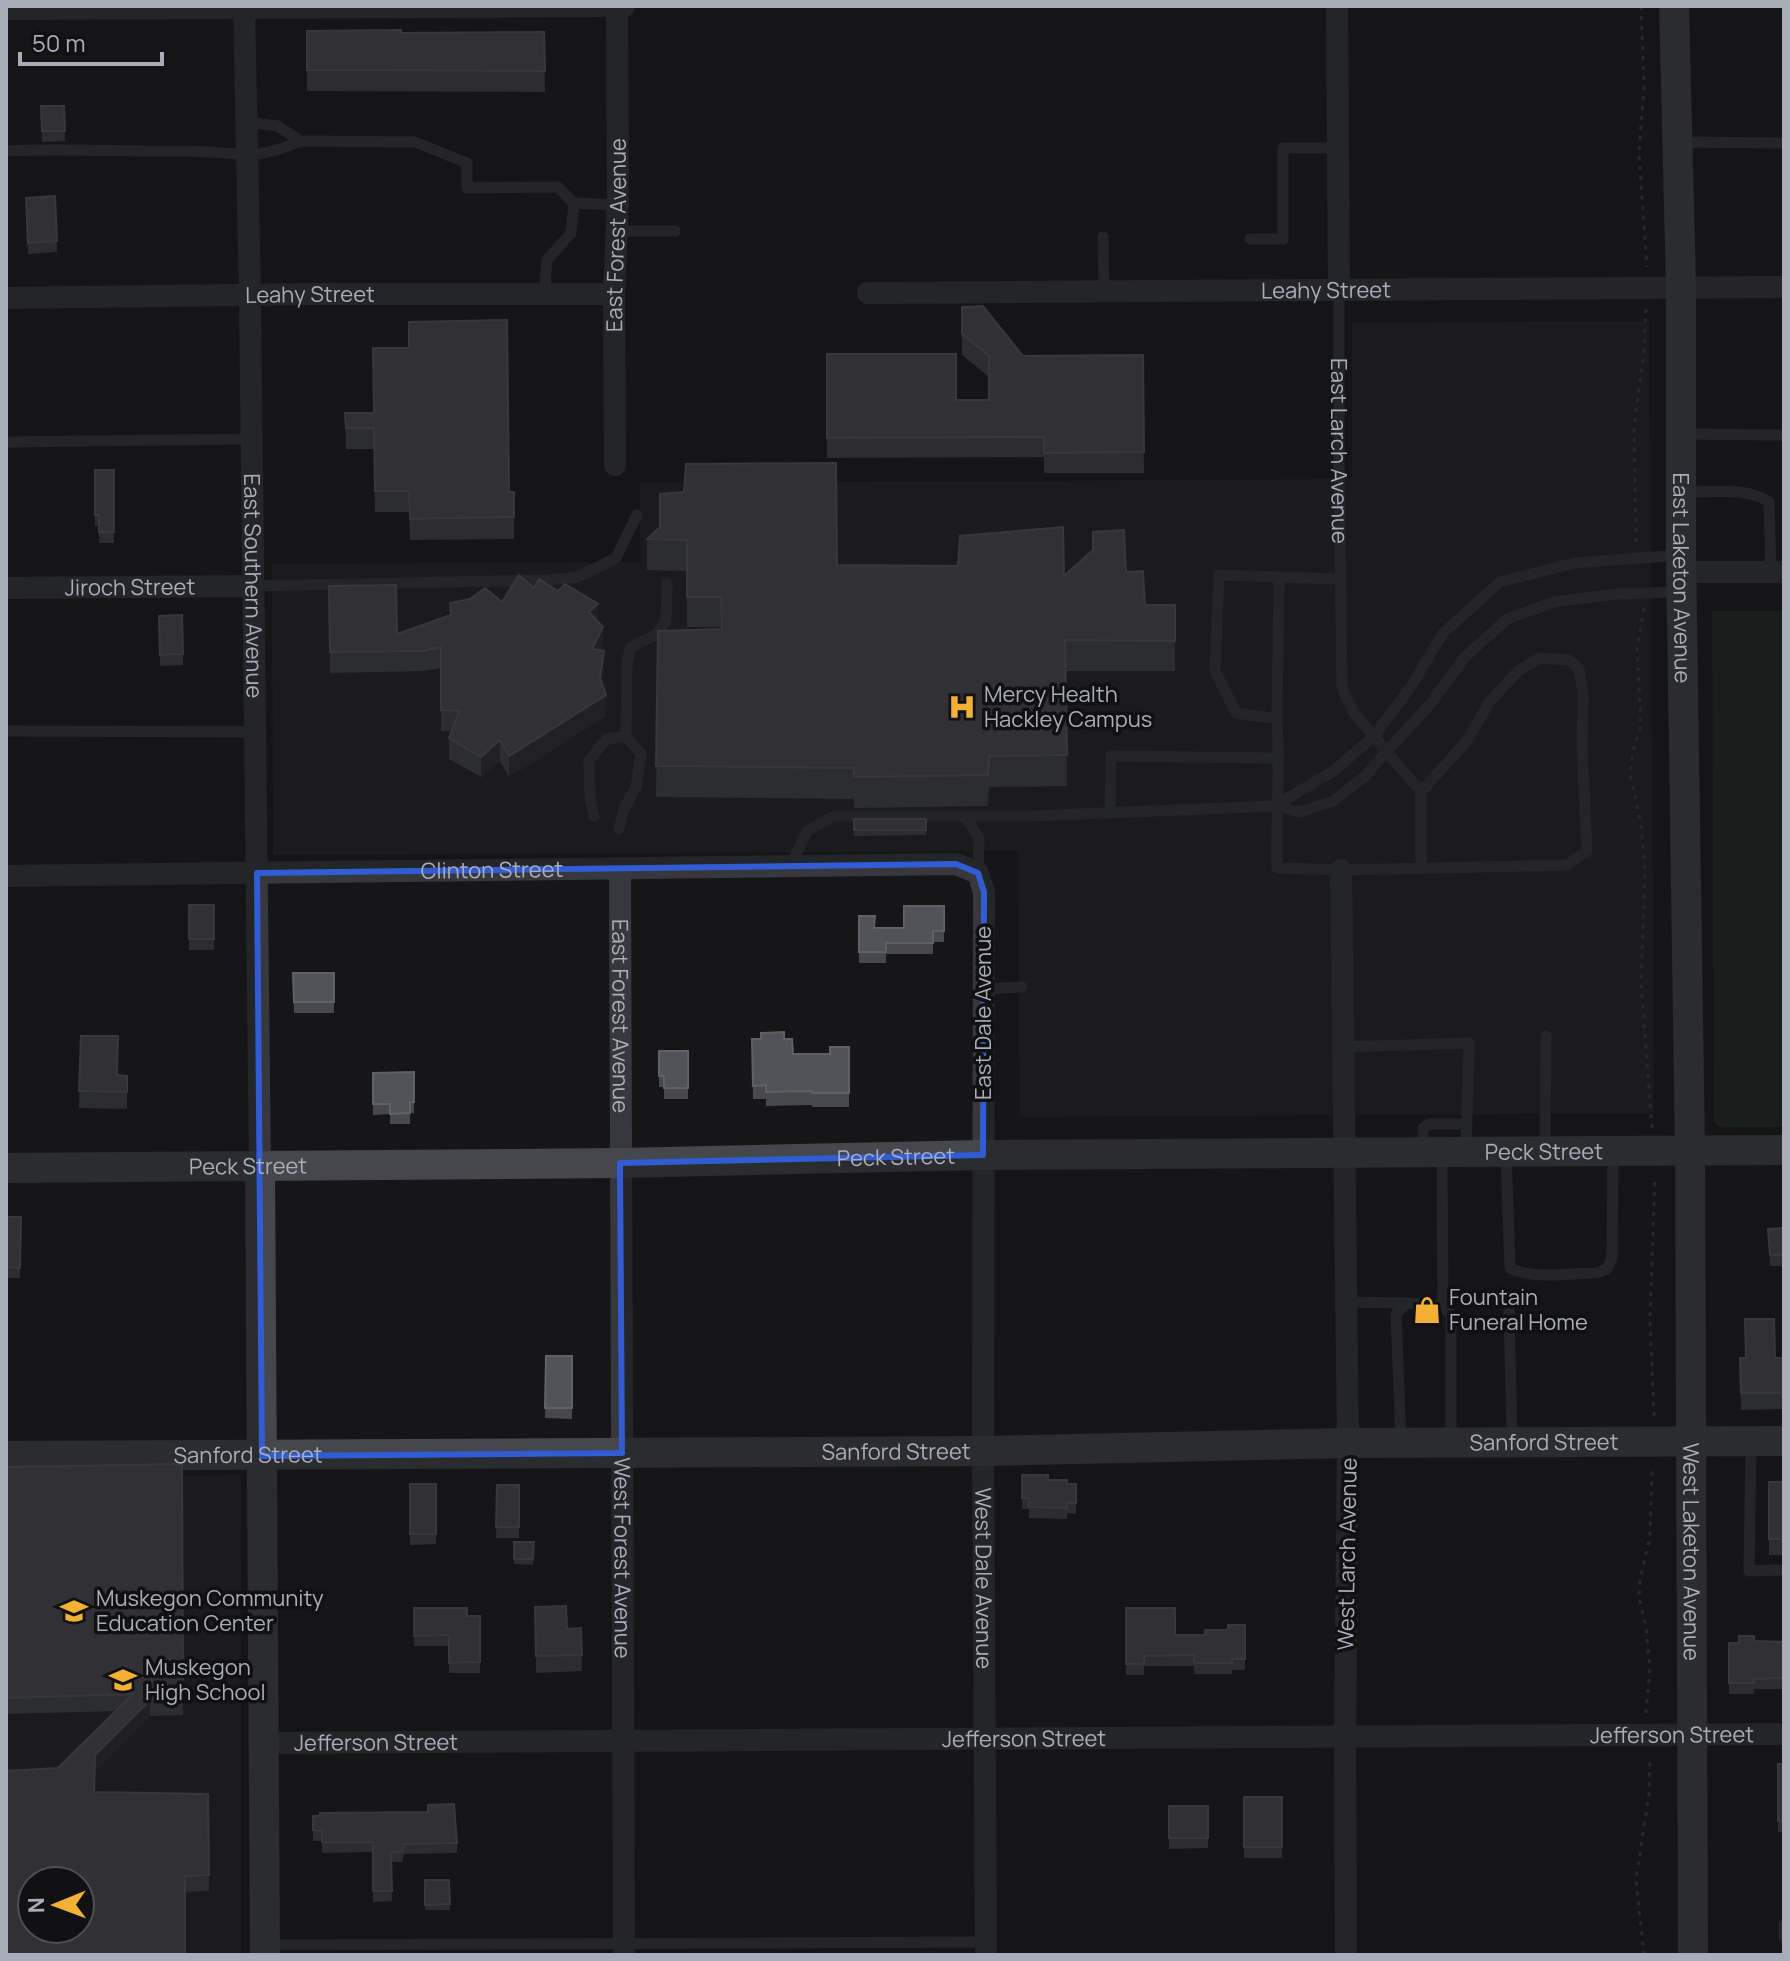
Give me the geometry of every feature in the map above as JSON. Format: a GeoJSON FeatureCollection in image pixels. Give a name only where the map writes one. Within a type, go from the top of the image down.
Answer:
{"type":"FeatureCollection","features":[{"type":"Feature","properties":{"kind":"street","name":"East Forest Avenue"},"geometry":{"type":"LineString","coordinates":[[615,465],[617,6]]}},
{"type":"Feature","properties":{"kind":"street"},"geometry":{"type":"LineString","coordinates":[[6,9],[624,6]]}},
{"type":"Feature","properties":{"kind":"street","name":"East Larch Avenue"},"geometry":{"type":"LineString","coordinates":[[1337,6],[1339,288]]}},
{"type":"Feature","properties":{"kind":"street","name":"East Laketon Avenue"},"geometry":{"type":"LineString","coordinates":[[1674,6],[1681,286],[1690,1150]]}},
{"type":"Feature","properties":{"kind":"street","name":"East Southern Avenue"},"geometry":{"type":"LineString","coordinates":[[244,8],[260,1166]]}},
{"type":"Feature","properties":{"kind":"street","name":"Leahy Street"},"geometry":{"type":"LineString","coordinates":[[868,293],[1784,287]]}},
{"type":"Feature","properties":{"kind":"street","name":"Leahy Street"},"geometry":{"type":"LineString","coordinates":[[6,298],[614,294]]}},
{"type":"Feature","properties":{"kind":"street"},"geometry":{"type":"LineString","coordinates":[[1682,573],[1778,572]]}},
{"type":"Feature","properties":{"kind":"street","name":"Jiroch Street"},"geometry":{"type":"LineString","coordinates":[[6,588],[253,586]]}},
{"type":"Feature","properties":{"kind":"street","name":"Clinton Street"},"geometry":{"type":"LineString","coordinates":[[6,876],[956,864],[978,873]]}},
{"type":"Feature","properties":{"kind":"street","name":"East Forest Avenue"},"geometry":{"type":"LineString","coordinates":[[620,870],[620,1163]]}},
{"type":"Feature","properties":{"kind":"street"},"geometry":{"type":"LineString","coordinates":[[1341,870],[1344,1153]]}},
{"type":"Feature","properties":{"kind":"street","name":"East Dale Avenue"},"geometry":{"type":"LineString","coordinates":[[978,873],[984,892],[983,1155]]}},
{"type":"Feature","properties":{"kind":"street","name":"Peck Street"},"geometry":{"type":"LineString","coordinates":[[6,1168],[1344,1153],[1449,1145],[1506,1151],[1784,1150]]}},
{"type":"Feature","properties":{"kind":"street","name":"West Laketon Avenue"},"geometry":{"type":"LineString","coordinates":[[1690,1150],[1693,1955]]}},
{"type":"Feature","properties":{"kind":"street","name":"West Larch Avenue"},"geometry":{"type":"LineString","coordinates":[[1344,1153],[1348,1443],[1346,1955]]}},
{"type":"Feature","properties":{"kind":"street","name":"West Dale Avenue"},"geometry":{"type":"LineString","coordinates":[[983,1155],[986,1949]]}},
{"type":"Feature","properties":{"kind":"street","name":"West Forest Avenue"},"geometry":{"type":"LineString","coordinates":[[620,1163],[624,1950]]}},
{"type":"Feature","properties":{"kind":"street"},"geometry":{"type":"LineString","coordinates":[[260,1166],[265,1950]]}},
{"type":"Feature","properties":{"kind":"street","name":"Sanford Street"},"geometry":{"type":"LineString","coordinates":[[6,1456],[983,1451],[1348,1443],[1784,1441]]}},
{"type":"Feature","properties":{"kind":"street","name":"Jefferson Street"},"geometry":{"type":"LineString","coordinates":[[264,1743],[1784,1734]]}},
{"type":"Feature","properties":{"kind":"lane"},"geometry":{"type":"LineString","coordinates":[[246,122],[278,126],[300,141]]}},
{"type":"Feature","properties":{"kind":"lane"},"geometry":{"type":"LineString","coordinates":[[6,151],[96,149],[247,156],[277,152],[300,141],[415,142],[467,163],[467,188],[558,187],[574,203],[618,205]]}},
{"type":"Feature","properties":{"kind":"lane"},"geometry":{"type":"LineString","coordinates":[[1677,142],[1784,143]]}},
{"type":"Feature","properties":{"kind":"lane"},"geometry":{"type":"LineString","coordinates":[[1250,239],[1283,239],[1283,148],[1339,148]]}},
{"type":"Feature","properties":{"kind":"lane"},"geometry":{"type":"LineString","coordinates":[[544,295],[547,260],[571,233],[574,203]]}},
{"type":"Feature","properties":{"kind":"lane"},"geometry":{"type":"LineString","coordinates":[[616,231],[675,231]]}},
{"type":"Feature","properties":{"kind":"lane"},"geometry":{"type":"LineString","coordinates":[[1103,237],[1104,291]]}},
{"type":"Feature","properties":{"kind":"lane","name":"East Larch Avenue"},"geometry":{"type":"LineString","coordinates":[[1339,288],[1342,688],[1354,713],[1421,792]]}},
{"type":"Feature","properties":{"kind":"lane"},"geometry":{"type":"LineString","coordinates":[[1681,434],[1784,435]]}},
{"type":"Feature","properties":{"kind":"lane"},"geometry":{"type":"LineString","coordinates":[[6,442],[251,439]]}},
{"type":"Feature","properties":{"kind":"lane"},"geometry":{"type":"LineString","coordinates":[[1682,492],[1747,493],[1769,502],[1778,572]]}},
{"type":"Feature","properties":{"kind":"lane"},"geometry":{"type":"LineString","coordinates":[[253,586],[578,577],[616,558],[637,515]]}},
{"type":"Feature","properties":{"kind":"lane"},"geometry":{"type":"LineString","coordinates":[[1275,806],[1335,770],[1374,736],[1410,688],[1443,633],[1500,582],[1574,563],[1640,558],[1682,573]]}},
{"type":"Feature","properties":{"kind":"lane"},"geometry":{"type":"LineString","coordinates":[[790,867],[807,831],[834,816],[1031,816],[1275,806],[1300,812],[1333,801],[1363,778],[1432,702],[1464,658],[1507,619],[1554,602],[1647,593],[1682,573]]}},
{"type":"Feature","properties":{"kind":"lane"},"geometry":{"type":"LineString","coordinates":[[1277,719],[1236,713],[1215,671],[1219,575],[1340,579]]}},
{"type":"Feature","properties":{"kind":"lane"},"geometry":{"type":"LineString","coordinates":[[1279,577],[1279,758],[1275,806],[1277,868],[1341,870],[1567,865],[1587,851],[1583,693],[1579,669],[1569,660],[1540,658],[1518,671],[1490,701],[1466,742],[1421,792],[1421,868]]}},
{"type":"Feature","properties":{"kind":"lane"},"geometry":{"type":"LineString","coordinates":[[619,829],[624,809],[636,787],[641,754],[626,736],[627,663],[630,648],[657,634],[666,620],[667,583]]}},
{"type":"Feature","properties":{"kind":"lane"},"geometry":{"type":"LineString","coordinates":[[6,731],[255,732]]}},
{"type":"Feature","properties":{"kind":"lane"},"geometry":{"type":"LineString","coordinates":[[594,816],[589,760],[607,739],[626,736]]}},
{"type":"Feature","properties":{"kind":"lane"},"geometry":{"type":"LineString","coordinates":[[1110,812],[1111,756],[1279,758]]}},
{"type":"Feature","properties":{"kind":"lane"},"geometry":{"type":"LineString","coordinates":[[965,816],[979,839],[978,873]]}},
{"type":"Feature","properties":{"kind":"lane"},"geometry":{"type":"LineString","coordinates":[[983,989],[1022,987]]}},
{"type":"Feature","properties":{"kind":"lane"},"geometry":{"type":"LineString","coordinates":[[1545,1151],[1546,1036]]}},
{"type":"Feature","properties":{"kind":"lane"},"geometry":{"type":"LineString","coordinates":[[1343,1047],[1469,1043],[1449,1145],[1443,1306]]}},
{"type":"Feature","properties":{"kind":"lane"},"geometry":{"type":"LineString","coordinates":[[1506,1151],[1510,1268],[1519,1273],[1533,1274],[1597,1273],[1607,1269],[1612,1257],[1613,1150]]}},
{"type":"Feature","properties":{"kind":"lane"},"geometry":{"type":"LineString","coordinates":[[1346,1302],[1443,1306],[1451,1315],[1451,1442]]}},
{"type":"Feature","properties":{"kind":"lane"},"geometry":{"type":"LineString","coordinates":[[1401,1443],[1396,1314],[1406,1303]]}},
{"type":"Feature","properties":{"kind":"lane"},"geometry":{"type":"LineString","coordinates":[[1509,1307],[1512,1442]]}},
{"type":"Feature","properties":{"kind":"lane"},"geometry":{"type":"LineString","coordinates":[[1751,1440],[1749,1571],[1784,1570]]}},
{"type":"Feature","properties":{"kind":"lane"},"geometry":{"type":"LineString","coordinates":[[1784,1925],[1784,1937]]}},
{"type":"Feature","properties":{"kind":"lane"},"geometry":{"type":"LineString","coordinates":[[265,1950],[624,1950],[649,1942],[743,1945],[856,1941],[986,1949]]}},
{"type":"Feature","properties":{"kind":"path"},"geometry":{"type":"LineString","coordinates":[[1640,558],[1634,535],[1634,426],[1644,354],[1647,257],[1639,153],[1644,84],[1641,6]]}},
{"type":"Feature","properties":{"kind":"path"},"geometry":{"type":"LineString","coordinates":[[1644,1955],[1636,1879],[1649,1794],[1646,1711],[1650,1667],[1646,1626],[1639,1598],[1650,1537],[1653,1441],[1650,1319],[1656,1168],[1641,985],[1645,870],[1641,825],[1630,773],[1641,726],[1637,648],[1647,593]]}},
{"type":"Feature","properties":{"kind":"highlighted area"},"geometry":{"type":"Polygon","coordinates":[[[956,864],[978,873],[984,892],[983,1155],[620,1163],[622,1453],[262,1456],[257,873],[956,864]]]}},
{"type":"Feature","properties":{"kind":"shaded area","name":"Mercy Health Hackley Campus"},"geometry":{"type":"Polygon","coordinates":[[[1649,321],[1654,1113],[1020,1117],[1018,851],[273,855],[272,564],[640,562],[640,483],[1352,479],[1352,323],[1649,321]]]}},
{"type":"Feature","properties":{"kind":"shaded area"},"geometry":{"type":"Polygon","coordinates":[[[1712,611],[1784,611],[1784,1127],[1721,1127],[1714,1122],[1712,611]]]}},
{"type":"Feature","properties":{"kind":"shaded area","name":"Muskegon High School"},"geometry":{"type":"Polygon","coordinates":[[[241,1475],[241,1955],[6,1955],[6,1479],[241,1475]]]}},
{"type":"Feature","properties":{"kind":"building"},"geometry":{"type":"Polygon","coordinates":[[[401,30],[401,33],[544,32],[545,71],[307,70],[307,31],[401,30]]]}},
{"type":"Feature","properties":{"kind":"building"},"geometry":{"type":"Polygon","coordinates":[[[41,106],[64,106],[65,131],[42,131],[41,106]]]}},
{"type":"Feature","properties":{"kind":"building"},"geometry":{"type":"Polygon","coordinates":[[[55,196],[57,241],[28,243],[26,198],[55,196]]]}},
{"type":"Feature","properties":{"kind":"building"},"geometry":{"type":"Polygon","coordinates":[[[983,306],[1023,356],[1143,355],[1144,452],[1044,453],[1044,437],[827,438],[827,354],[956,354],[956,400],[989,400],[989,356],[962,334],[962,307],[983,306]]]}},
{"type":"Feature","properties":{"kind":"building"},"geometry":{"type":"Polygon","coordinates":[[[507,320],[509,492],[514,492],[514,517],[410,519],[409,491],[375,491],[374,428],[346,428],[345,413],[374,413],[373,348],[409,348],[409,322],[507,320]]]}},
{"type":"Feature","properties":{"kind":"building"},"geometry":{"type":"Polygon","coordinates":[[[836,463],[837,565],[958,566],[960,536],[1063,527],[1064,576],[1093,550],[1093,532],[1124,530],[1126,572],[1143,571],[1145,605],[1175,605],[1175,641],[1065,640],[1067,755],[989,756],[988,775],[854,777],[854,768],[656,766],[658,631],[722,629],[721,597],[687,597],[687,540],[647,539],[660,527],[660,494],[684,492],[686,464],[836,463]]]}},
{"type":"Feature","properties":{"kind":"building"},"geometry":{"type":"Polygon","coordinates":[[[95,470],[114,470],[114,532],[99,532],[99,515],[95,515],[95,470]]]}},
{"type":"Feature","properties":{"kind":"building"},"geometry":{"type":"Polygon","coordinates":[[[519,575],[534,588],[539,579],[558,591],[565,584],[598,604],[589,612],[603,627],[592,649],[604,651],[600,678],[606,695],[509,756],[500,740],[481,757],[449,738],[459,711],[441,710],[441,647],[423,651],[330,652],[329,586],[396,585],[397,634],[451,615],[450,603],[470,599],[485,588],[502,602],[519,575]]]}},
{"type":"Feature","properties":{"kind":"building"},"geometry":{"type":"Polygon","coordinates":[[[182,615],[183,654],[160,655],[159,616],[182,615]]]}},
{"type":"Feature","properties":{"kind":"building"},"geometry":{"type":"Polygon","coordinates":[[[854,819],[926,819],[926,830],[854,830],[854,819]]]}},
{"type":"Feature","properties":{"kind":"building"},"geometry":{"type":"Polygon","coordinates":[[[189,905],[214,905],[214,939],[189,939],[189,905]]]}},
{"type":"Feature","properties":{"kind":"building"},"geometry":{"type":"Polygon","coordinates":[[[904,906],[944,906],[944,931],[933,931],[933,943],[886,943],[886,952],[859,952],[859,916],[875,916],[874,928],[904,928],[904,906]]]}},
{"type":"Feature","properties":{"kind":"building"},"geometry":{"type":"Polygon","coordinates":[[[293,973],[334,973],[334,1002],[294,1002],[293,973]]]}},
{"type":"Feature","properties":{"kind":"building"},"geometry":{"type":"Polygon","coordinates":[[[784,1032],[784,1039],[792,1039],[793,1054],[830,1054],[830,1047],[849,1047],[849,1093],[766,1092],[766,1085],[753,1086],[752,1039],[761,1039],[761,1033],[784,1032]]]}},
{"type":"Feature","properties":{"kind":"building"},"geometry":{"type":"Polygon","coordinates":[[[81,1036],[118,1036],[117,1075],[127,1076],[127,1092],[79,1091],[81,1036]]]}},
{"type":"Feature","properties":{"kind":"building"},"geometry":{"type":"Polygon","coordinates":[[[659,1051],[688,1051],[688,1088],[664,1088],[664,1076],[659,1076],[659,1051]]]}},
{"type":"Feature","properties":{"kind":"building"},"geometry":{"type":"Polygon","coordinates":[[[414,1072],[414,1102],[410,1102],[410,1113],[390,1114],[390,1104],[373,1104],[373,1073],[414,1072]]]}},
{"type":"Feature","properties":{"kind":"building"},"geometry":{"type":"Polygon","coordinates":[[[6,1217],[21,1217],[20,1268],[6,1267],[6,1217]]]}},
{"type":"Feature","properties":{"kind":"building"},"geometry":{"type":"Polygon","coordinates":[[[1784,1228],[1784,1255],[1770,1255],[1768,1229],[1784,1228]]]}},
{"type":"Feature","properties":{"kind":"building"},"geometry":{"type":"Polygon","coordinates":[[[1745,1319],[1774,1319],[1775,1358],[1784,1358],[1784,1393],[1741,1393],[1740,1358],[1746,1358],[1745,1319]]]}},
{"type":"Feature","properties":{"kind":"building"},"geometry":{"type":"Polygon","coordinates":[[[546,1356],[572,1356],[572,1408],[545,1408],[546,1356]]]}},
{"type":"Feature","properties":{"kind":"building","name":"Muskegon High School"},"geometry":{"type":"Polygon","coordinates":[[[182,1464],[183,1698],[150,1700],[95,1755],[94,1792],[208,1794],[209,1875],[185,1876],[185,1955],[6,1955],[6,1771],[58,1768],[133,1694],[6,1698],[6,1467],[182,1464]]]}},
{"type":"Feature","properties":{"kind":"building"},"geometry":{"type":"Polygon","coordinates":[[[1022,1475],[1048,1475],[1048,1480],[1067,1480],[1067,1484],[1076,1484],[1076,1503],[1067,1503],[1067,1508],[1029,1507],[1029,1498],[1022,1498],[1022,1475]]]}},
{"type":"Feature","properties":{"kind":"building"},"geometry":{"type":"Polygon","coordinates":[[[1769,1482],[1784,1482],[1784,1539],[1769,1539],[1769,1482]]]}},
{"type":"Feature","properties":{"kind":"building"},"geometry":{"type":"Polygon","coordinates":[[[410,1484],[436,1484],[436,1534],[410,1534],[410,1484]]]}},
{"type":"Feature","properties":{"kind":"building"},"geometry":{"type":"Polygon","coordinates":[[[497,1485],[519,1485],[519,1527],[496,1527],[497,1485]]]}},
{"type":"Feature","properties":{"kind":"building"},"geometry":{"type":"Polygon","coordinates":[[[514,1542],[534,1542],[533,1559],[514,1559],[514,1542]]]}},
{"type":"Feature","properties":{"kind":"building"},"geometry":{"type":"Polygon","coordinates":[[[566,1606],[567,1629],[581,1628],[582,1655],[536,1656],[535,1607],[566,1606]]]}},
{"type":"Feature","properties":{"kind":"building"},"geometry":{"type":"Polygon","coordinates":[[[414,1608],[467,1608],[467,1616],[480,1616],[480,1662],[449,1663],[449,1635],[414,1636],[414,1608]]]}},
{"type":"Feature","properties":{"kind":"building"},"geometry":{"type":"Polygon","coordinates":[[[1126,1608],[1175,1608],[1175,1635],[1205,1635],[1205,1630],[1228,1630],[1228,1625],[1245,1625],[1245,1659],[1232,1659],[1232,1663],[1194,1663],[1194,1655],[1144,1656],[1144,1664],[1126,1664],[1126,1608]]]}},
{"type":"Feature","properties":{"kind":"building"},"geometry":{"type":"Polygon","coordinates":[[[1739,1636],[1754,1636],[1754,1641],[1784,1642],[1784,1678],[1729,1683],[1729,1643],[1739,1643],[1739,1636]]]}},
{"type":"Feature","properties":{"kind":"building"},"geometry":{"type":"Polygon","coordinates":[[[1778,1764],[1784,1764],[1784,1821],[1778,1821],[1778,1764]]]}},
{"type":"Feature","properties":{"kind":"building"},"geometry":{"type":"Polygon","coordinates":[[[1244,1797],[1282,1797],[1282,1847],[1244,1847],[1244,1797]]]}},
{"type":"Feature","properties":{"kind":"building"},"geometry":{"type":"Polygon","coordinates":[[[454,1804],[457,1843],[404,1844],[402,1852],[391,1852],[392,1891],[373,1891],[373,1842],[322,1842],[322,1831],[313,1830],[313,1816],[320,1816],[320,1813],[428,1812],[428,1805],[454,1804]]]}},
{"type":"Feature","properties":{"kind":"building"},"geometry":{"type":"Polygon","coordinates":[[[1169,1806],[1208,1806],[1208,1838],[1169,1838],[1169,1806]]]}},
{"type":"Feature","properties":{"kind":"building"},"geometry":{"type":"Polygon","coordinates":[[[425,1880],[449,1880],[450,1904],[425,1905],[425,1880]]]}},
{"type":"Feature","properties":{"kind":"place","name":"Mercy Health Hackley Campus"},"geometry":{"type":"Point","coordinates":[962,707]}},
{"type":"Feature","properties":{"kind":"place","name":"Fountain Funeral Home"},"geometry":{"type":"Point","coordinates":[1427,1310]}},
{"type":"Feature","properties":{"kind":"place","name":"Muskegon Community Education Center"},"geometry":{"type":"Point","coordinates":[74,1611]}},
{"type":"Feature","properties":{"kind":"place","name":"Muskegon High School"},"geometry":{"type":"Point","coordinates":[123,1680]}}]}
